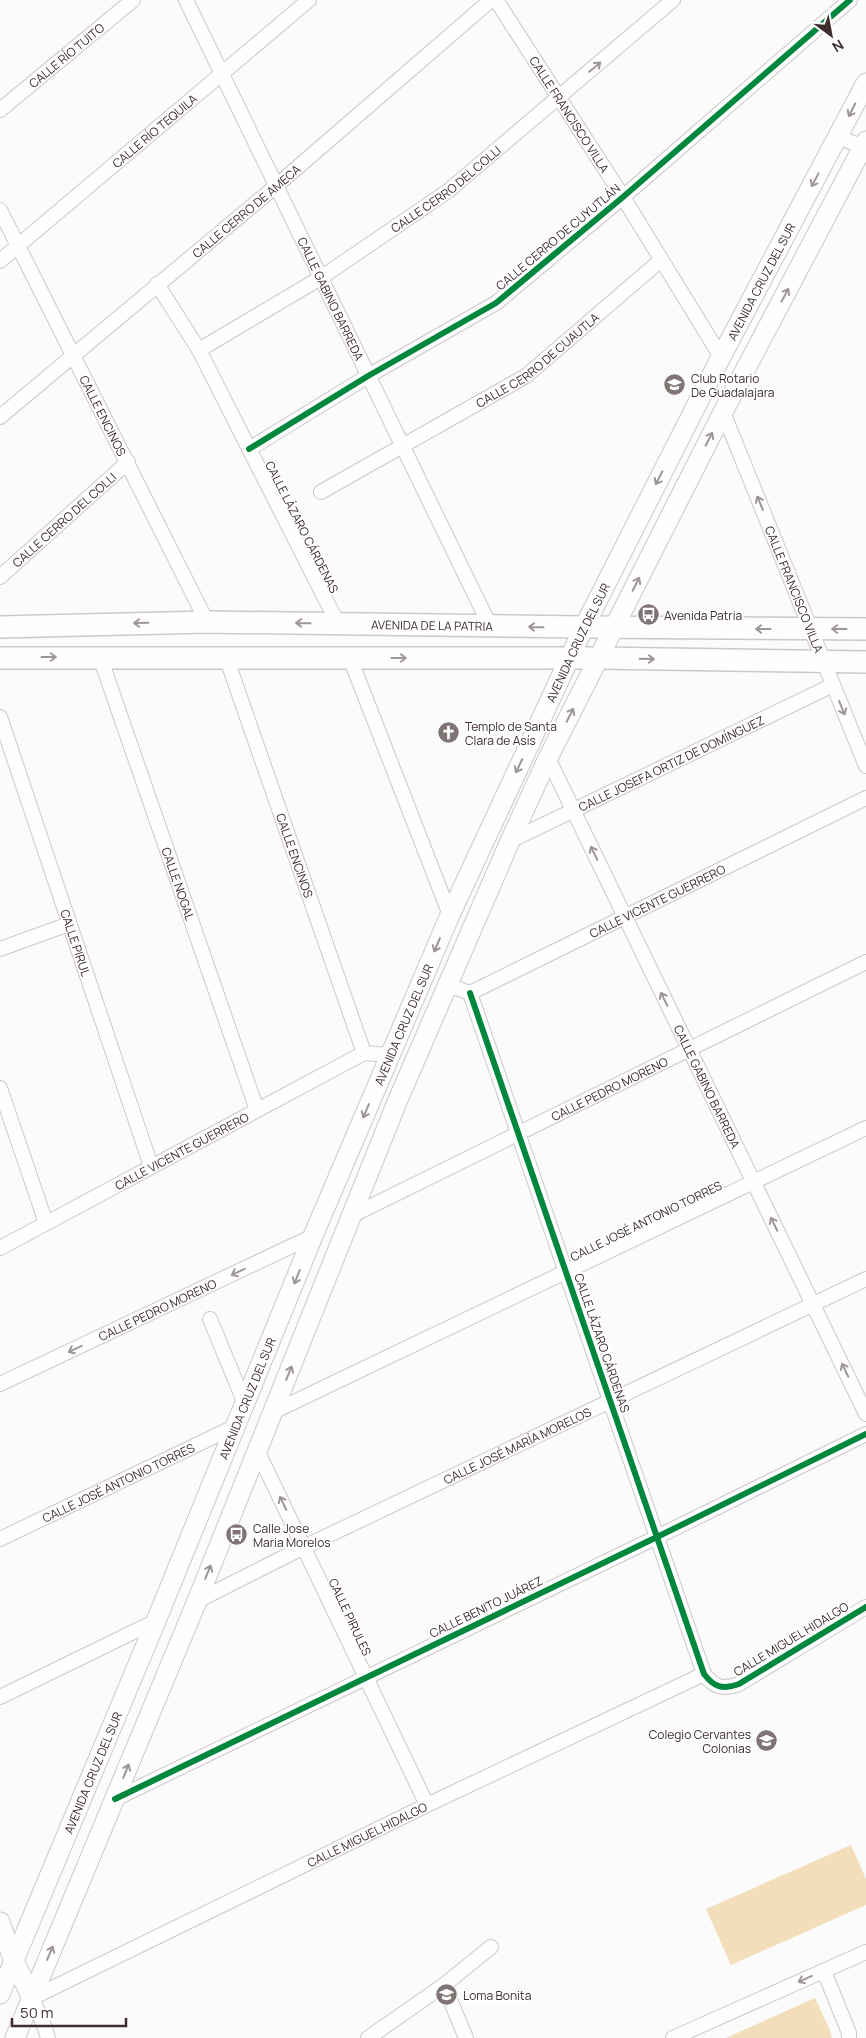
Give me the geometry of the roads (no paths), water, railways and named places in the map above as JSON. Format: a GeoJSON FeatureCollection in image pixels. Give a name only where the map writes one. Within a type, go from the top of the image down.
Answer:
{"type":"FeatureCollection","features":[{"type":"Feature","properties":{"kind":"main road","name":"AVENIDA CRUZ DEL SUR"},"geometry":{"type":"LineString","coordinates":[[1,1989],[156,1621],[313,1236],[450,915],[584,627],[721,356],[866,83]]}},
{"type":"Feature","properties":{"kind":"main road","name":"AVENIDA CRUZ DEL SUR"},"geometry":{"type":"LineString","coordinates":[[15,2038],[196,1601],[397,1102],[510,841],[548,758],[723,412],[865,147]]}},
{"type":"Feature","properties":{"kind":"main road","name":"AVENIDA DE LA PATRIA"},"geometry":{"type":"LineString","coordinates":[[0,627],[207,622],[614,628],[866,628]]}},
{"type":"Feature","properties":{"kind":"main road"},"geometry":{"type":"LineString","coordinates":[[0,658],[598,658],[866,662]]}},
{"type":"Feature","properties":{"kind":"main road"},"geometry":{"type":"LineString","coordinates":[[0,1922],[13,1958],[32,1998]]}},
{"type":"Feature","properties":{"kind":"main road"},"geometry":{"type":"LineString","coordinates":[[1,1989],[24,2016]]}},
{"type":"Feature","properties":{"kind":"street","name":"CALLE RÍO TUITO"},"geometry":{"type":"LineString","coordinates":[[0,110],[133,0]]}},
{"type":"Feature","properties":{"kind":"street","name":"CALLE GABINO BARREDA"},"geometry":{"type":"LineString","coordinates":[[186,0],[490,626]]}},
{"type":"Feature","properties":{"kind":"street","name":"CALLE RÍO TEQUILA"},"geometry":{"type":"LineString","coordinates":[[0,261],[309,0]]}},
{"type":"Feature","properties":{"kind":"street","name":"CALLE CERRO DE AMECA"},"geometry":{"type":"LineString","coordinates":[[0,417],[276,186],[490,0]]}},
{"type":"Feature","properties":{"kind":"street","name":"CALLE FRANCISCO VILLA"},"geometry":{"type":"LineString","coordinates":[[496,0],[557,98],[623,197],[721,356]]}},
{"type":"Feature","properties":{"kind":"street","name":"CALLE CERRO DEL COLLI"},"geometry":{"type":"LineString","coordinates":[[199,350],[322,277],[448,191],[673,0]]}},
{"type":"Feature","properties":{"kind":"street","name":"CALLE CERRO DE CUYUTLÁN"},"geometry":{"type":"LineString","coordinates":[[249,448],[368,376],[496,303],[623,197],[850,0]]}},
{"type":"Feature","properties":{"kind":"street"},"geometry":{"type":"LineString","coordinates":[[838,138],[865,147]]}},
{"type":"Feature","properties":{"kind":"street","name":"CALLE ENCINOS"},"geometry":{"type":"LineString","coordinates":[[0,210],[207,622]]}},
{"type":"Feature","properties":{"kind":"street","name":"CALLE CERRO DE CUAUTLA"},"geometry":{"type":"LineString","coordinates":[[322,492],[526,376],[661,260]]}},
{"type":"Feature","properties":{"kind":"street","name":"CALLE LÁZARO CÁRDENAS"},"geometry":{"type":"LineString","coordinates":[[158,284],[199,350],[338,624]]}},
{"type":"Feature","properties":{"kind":"street","name":"CALLE FRANCISCO VILLA"},"geometry":{"type":"LineString","coordinates":[[723,412],[866,766]]}},
{"type":"Feature","properties":{"kind":"street","name":"CALLE CERRO DEL COLLI"},"geometry":{"type":"LineString","coordinates":[[0,577],[128,462]]}},
{"type":"Feature","properties":{"kind":"street","name":"CALLE NOGAL"},"geometry":{"type":"LineString","coordinates":[[100,657],[257,1110]]}},
{"type":"Feature","properties":{"kind":"street","name":"CALLE ENCINOS"},"geometry":{"type":"LineString","coordinates":[[226,657],[364,1053]]}},
{"type":"Feature","properties":{"kind":"street"},"geometry":{"type":"LineString","coordinates":[[350,658],[450,915]]}},
{"type":"Feature","properties":{"kind":"street","name":"CALLE JOSEFA ORTIZ DE DOMÍNGUEZ"},"geometry":{"type":"LineString","coordinates":[[510,841],[833,685]]}},
{"type":"Feature","properties":{"kind":"street","name":"CALLE PIRUL"},"geometry":{"type":"LineString","coordinates":[[0,717],[151,1166]]}},
{"type":"Feature","properties":{"kind":"street","name":"CALLE GABINO BARREDA"},"geometry":{"type":"LineString","coordinates":[[548,758],[866,1414]]}},
{"type":"Feature","properties":{"kind":"street","name":"CALLE VICENTE GUERRERO"},"geometry":{"type":"LineString","coordinates":[[470,994],[866,798]]}},
{"type":"Feature","properties":{"kind":"street"},"geometry":{"type":"LineString","coordinates":[[0,949],[69,924]]}},
{"type":"Feature","properties":{"kind":"street","name":"CALLE PEDRO MORENO"},"geometry":{"type":"LineString","coordinates":[[351,1216],[866,962]]}},
{"type":"Feature","properties":{"kind":"street"},"geometry":{"type":"LineString","coordinates":[[448,985],[470,994]]}},
{"type":"Feature","properties":{"kind":"street","name":"CALLE LÁZARO CÁRDENAS"},"geometry":{"type":"LineString","coordinates":[[470,994],[704,1674]]}},
{"type":"Feature","properties":{"kind":"street"},"geometry":{"type":"LineString","coordinates":[[364,1053],[390,1055]]}},
{"type":"Feature","properties":{"kind":"street","name":"CALLE VICENTE GUERRERO"},"geometry":{"type":"LineString","coordinates":[[0,1248],[364,1053]]}},
{"type":"Feature","properties":{"kind":"street"},"geometry":{"type":"LineString","coordinates":[[0,1088],[46,1223]]}},
{"type":"Feature","properties":{"kind":"street","name":"CALLE JOSÉ ANTONIO TORRES"},"geometry":{"type":"LineString","coordinates":[[273,1412],[866,1128]]}},
{"type":"Feature","properties":{"kind":"street","name":"CALLE PEDRO MORENO"},"geometry":{"type":"LineString","coordinates":[[0,1384],[313,1236]]}},
{"type":"Feature","properties":{"kind":"street","name":"CALLE JOSÉ MARÍA MORELOS"},"geometry":{"type":"LineString","coordinates":[[196,1601],[304,1547],[866,1279]]}},
{"type":"Feature","properties":{"kind":"street"},"geometry":{"type":"LineString","coordinates":[[210,1319],[245,1404]]}},
{"type":"Feature","properties":{"kind":"street","name":"CALLE JOSÉ ANTONIO TORRES"},"geometry":{"type":"LineString","coordinates":[[0,1539],[236,1426]]}},
{"type":"Feature","properties":{"kind":"street","name":"CALLE BENITO JUÁREZ"},"geometry":{"type":"LineString","coordinates":[[115,1799],[866,1434]]}},
{"type":"Feature","properties":{"kind":"street","name":"CALLE PIRULES"},"geometry":{"type":"LineString","coordinates":[[257,1450],[427,1805]]}},
{"type":"Feature","properties":{"kind":"street","name":"CALLE MIGUEL HIDALGO"},"geometry":{"type":"LineString","coordinates":[[32,1998],[427,1805],[704,1674],[712,1684],[726,1687],[738,1684],[866,1607]]}},
{"type":"Feature","properties":{"kind":"street"},"geometry":{"type":"LineString","coordinates":[[0,1697],[156,1621]]}},
{"type":"Feature","properties":{"kind":"street"},"geometry":{"type":"LineString","coordinates":[[368,2038],[444,1985],[491,1947]]}},
{"type":"Feature","properties":{"kind":"street"},"geometry":{"type":"LineString","coordinates":[[673,2038],[866,1952]]}},
{"type":"Feature","properties":{"kind":"street"},"geometry":{"type":"LineString","coordinates":[[824,1971],[849,2033],[849,2038]]}},
{"type":"Feature","properties":{"kind":"street"},"geometry":{"type":"LineString","coordinates":[[444,1985],[466,2038]]}},
{"type":"Feature","properties":{"kind":"street"},"geometry":{"type":"LineString","coordinates":[[32,1998],[46,2033]]}},
{"type":"Feature","properties":{"kind":"street"},"geometry":{"type":"LineString","coordinates":[[24,2016],[46,2033]]}},
{"type":"Feature","properties":{"kind":"place","name":"Club Rotario De Guadalajara"},"geometry":{"type":"Point","coordinates":[675,385]}},
{"type":"Feature","properties":{"kind":"place","name":"Avenida Patria"},"geometry":{"type":"Point","coordinates":[648,615]}},
{"type":"Feature","properties":{"kind":"place","name":"Templo de Santa Clara de Asís"},"geometry":{"type":"Point","coordinates":[449,733]}},
{"type":"Feature","properties":{"kind":"place","name":"Calle Jose Maria Morelos"},"geometry":{"type":"Point","coordinates":[237,1535]}},
{"type":"Feature","properties":{"kind":"place","name":"Colegio Cervantes Colonias"},"geometry":{"type":"Point","coordinates":[767,1741]}},
{"type":"Feature","properties":{"kind":"place","name":"Loma Bonita"},"geometry":{"type":"Point","coordinates":[447,1995]}}]}
